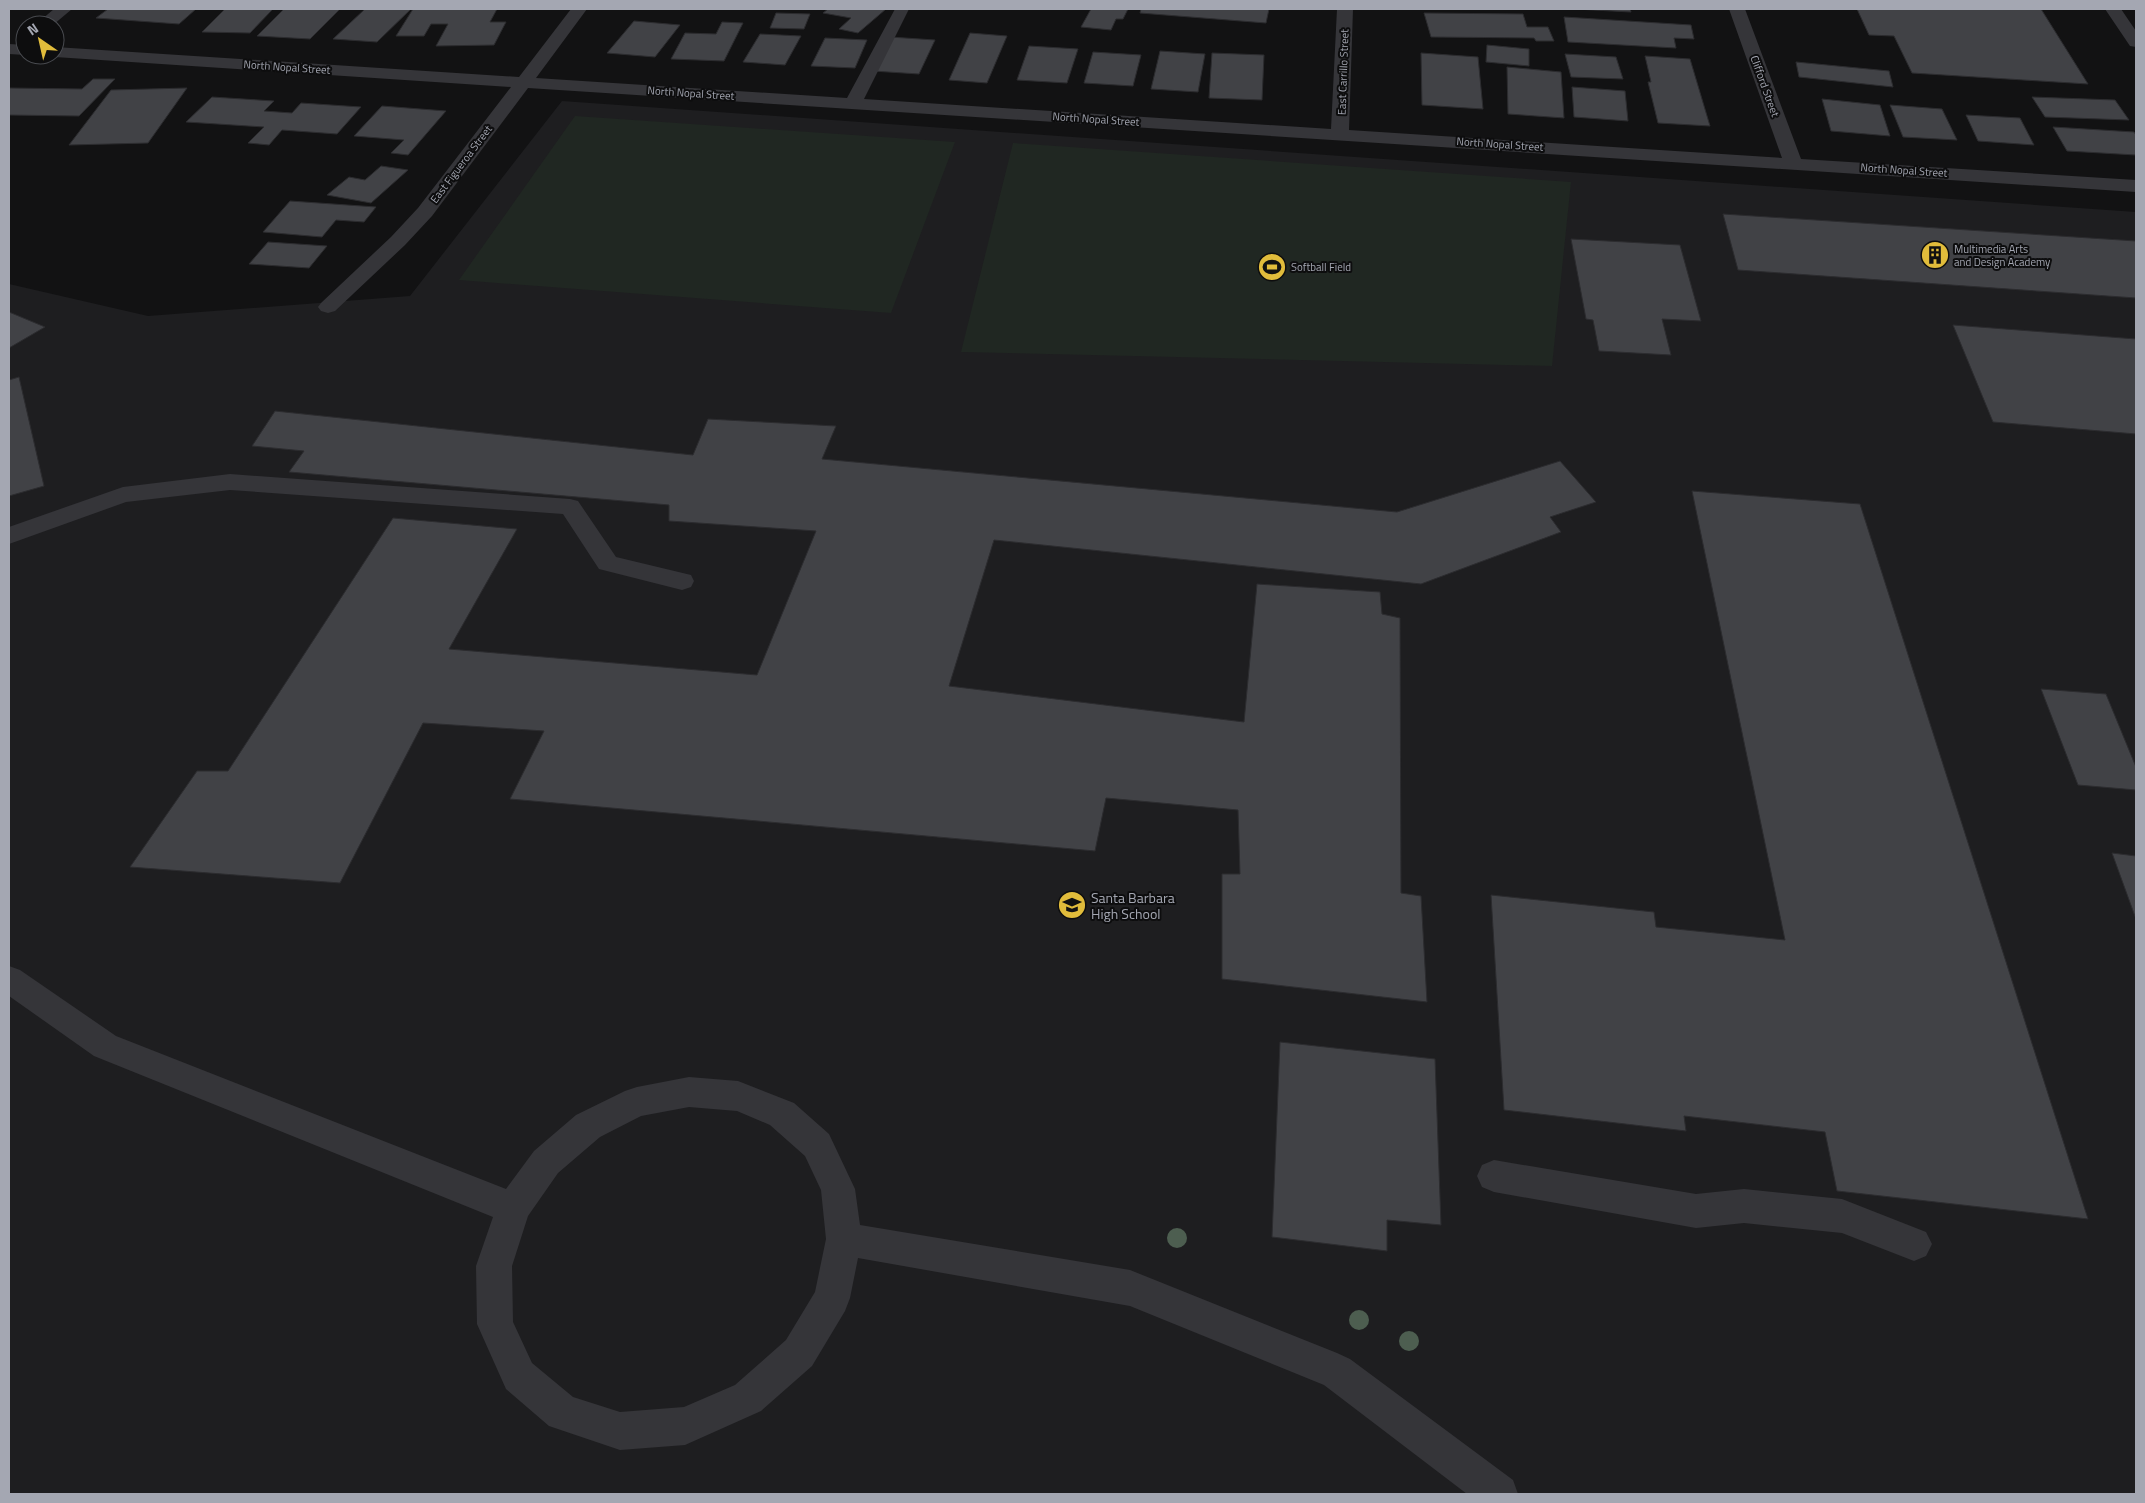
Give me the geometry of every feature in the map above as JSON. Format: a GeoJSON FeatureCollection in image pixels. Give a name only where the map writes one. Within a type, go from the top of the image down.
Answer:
{"type":"FeatureCollection","features":[{"type":"Feature","properties":{"kind":"street","name":"East Figueroa Street"},"geometry":{"type":"LineString","coordinates":[[328,307],[398,241],[425,212],[579,9]]}},
{"type":"Feature","properties":{"kind":"street","name":"East Carrillo Street"},"geometry":{"type":"LineString","coordinates":[[1340,135],[1345,9]]}},
{"type":"Feature","properties":{"kind":"street","name":"Clifford Street"},"geometry":{"type":"LineString","coordinates":[[1737,9],[1793,163]]}},
{"type":"Feature","properties":{"kind":"street"},"geometry":{"type":"LineString","coordinates":[[2113,9],[2130,25],[2136,42]]}},
{"type":"Feature","properties":{"kind":"street"},"geometry":{"type":"LineString","coordinates":[[852,103],[902,10]]}},
{"type":"Feature","properties":{"kind":"street","name":"North Nopal Street"},"geometry":{"type":"LineString","coordinates":[[65,53],[2136,186]]}},
{"type":"Feature","properties":{"kind":"street"},"geometry":{"type":"LineString","coordinates":[[9,536],[123,495],[230,482],[570,507],[608,564],[682,581]]}},
{"type":"Feature","properties":{"kind":"street"},"geometry":{"type":"LineString","coordinates":[[9,979],[105,1046],[513,1208]]}},
{"type":"Feature","properties":{"kind":"street"},"geometry":{"type":"LineString","coordinates":[[689,1092],[738,1096],[782,1114],[817,1145],[838,1189],[844,1239],[832,1298],[798,1353],[748,1398],[685,1426],[620,1431],[562,1413],[519,1376],[496,1324],[494,1266],[513,1208],[546,1162],[588,1126],[637,1102],[689,1092]]}},
{"type":"Feature","properties":{"kind":"street"},"geometry":{"type":"LineString","coordinates":[[1494,1176],[1696,1211],[1744,1206],[1842,1216],[1914,1244]]}},
{"type":"Feature","properties":{"kind":"street"},"geometry":{"type":"LineString","coordinates":[[844,1239],[1130,1288],[1337,1372],[1499,1494]]}},
{"type":"Feature","properties":{"kind":"shaded area","name":"Santa Barbara High School"},"geometry":{"type":"Polygon","coordinates":[[[562,101],[2136,212],[2136,1494],[9,1494],[9,284],[148,316],[410,296],[562,101]]]}},
{"type":"Feature","properties":{"kind":"shaded area"},"geometry":{"type":"Polygon","coordinates":[[[575,116],[955,142],[891,313],[459,280],[575,116]]]}},
{"type":"Feature","properties":{"kind":"shaded area","name":"Softball Field"},"geometry":{"type":"Polygon","coordinates":[[[1013,143],[1571,182],[1552,366],[961,352],[1013,143]]]}},
{"type":"Feature","properties":{"kind":"building"},"geometry":{"type":"Polygon","coordinates":[[[108,9],[196,9],[179,24],[96,18],[108,9]]]}},
{"type":"Feature","properties":{"kind":"building"},"geometry":{"type":"Polygon","coordinates":[[[225,9],[273,9],[250,33],[202,32],[225,9]]]}},
{"type":"Feature","properties":{"kind":"building"},"geometry":{"type":"Polygon","coordinates":[[[284,9],[340,9],[310,39],[257,36],[284,9]]]}},
{"type":"Feature","properties":{"kind":"building"},"geometry":{"type":"Polygon","coordinates":[[[365,9],[411,9],[377,42],[333,39],[365,9]]]}},
{"type":"Feature","properties":{"kind":"building"},"geometry":{"type":"Polygon","coordinates":[[[413,9],[497,9],[490,22],[506,22],[494,45],[436,46],[448,24],[431,24],[424,36],[396,36],[413,9]]]}},
{"type":"Feature","properties":{"kind":"building"},"geometry":{"type":"Polygon","coordinates":[[[828,9],[886,9],[858,33],[839,29],[851,18],[823,13],[828,9]]]}},
{"type":"Feature","properties":{"kind":"building"},"geometry":{"type":"Polygon","coordinates":[[[1091,9],[1128,9],[1123,19],[1116,19],[1111,30],[1081,27],[1091,9]]]}},
{"type":"Feature","properties":{"kind":"building"},"geometry":{"type":"Polygon","coordinates":[[[1141,9],[1269,9],[1266,23],[1140,13],[1141,9]]]}},
{"type":"Feature","properties":{"kind":"building"},"geometry":{"type":"Polygon","coordinates":[[[1575,9],[1630,9],[1631,12],[1575,9]]]}},
{"type":"Feature","properties":{"kind":"building"},"geometry":{"type":"Polygon","coordinates":[[[1857,9],[2041,9],[2088,84],[1912,73],[1894,36],[1869,35],[1857,9]]]}},
{"type":"Feature","properties":{"kind":"building"},"geometry":{"type":"Polygon","coordinates":[[[776,13],[810,14],[804,29],[770,28],[776,13]]]}},
{"type":"Feature","properties":{"kind":"building"},"geometry":{"type":"Polygon","coordinates":[[[1424,13],[1523,14],[1527,27],[1548,27],[1554,41],[1536,41],[1534,38],[1431,37],[1424,13]]]}},
{"type":"Feature","properties":{"kind":"building"},"geometry":{"type":"Polygon","coordinates":[[[1564,17],[1691,25],[1694,39],[1674,38],[1676,48],[1568,42],[1564,17]]]}},
{"type":"Feature","properties":{"kind":"building"},"geometry":{"type":"Polygon","coordinates":[[[634,21],[680,25],[655,57],[607,53],[634,21]]]}},
{"type":"Feature","properties":{"kind":"building"},"geometry":{"type":"Polygon","coordinates":[[[722,22],[743,23],[724,61],[671,59],[685,33],[716,34],[722,22]]]}},
{"type":"Feature","properties":{"kind":"building"},"geometry":{"type":"Polygon","coordinates":[[[970,33],[1007,36],[987,83],[949,80],[970,33]]]}},
{"type":"Feature","properties":{"kind":"building"},"geometry":{"type":"Polygon","coordinates":[[[760,34],[801,36],[785,65],[743,62],[760,34]]]}},
{"type":"Feature","properties":{"kind":"building"},"geometry":{"type":"Polygon","coordinates":[[[890,37],[935,40],[919,74],[873,71],[890,37]]]}},
{"type":"Feature","properties":{"kind":"building"},"geometry":{"type":"Polygon","coordinates":[[[825,38],[867,40],[855,68],[811,66],[825,38]]]}},
{"type":"Feature","properties":{"kind":"building"},"geometry":{"type":"Polygon","coordinates":[[[1487,45],[1529,49],[1529,66],[1486,62],[1487,45]]]}},
{"type":"Feature","properties":{"kind":"building"},"geometry":{"type":"Polygon","coordinates":[[[1029,46],[1078,49],[1067,83],[1017,80],[1029,46]]]}},
{"type":"Feature","properties":{"kind":"building"},"geometry":{"type":"Polygon","coordinates":[[[1160,51],[1205,54],[1198,92],[1151,89],[1160,51]]]}},
{"type":"Feature","properties":{"kind":"building"},"geometry":{"type":"Polygon","coordinates":[[[1093,52],[1141,55],[1133,86],[1084,83],[1093,52]]]}},
{"type":"Feature","properties":{"kind":"building"},"geometry":{"type":"Polygon","coordinates":[[[1212,53],[1264,55],[1262,100],[1209,98],[1212,53]]]}},
{"type":"Feature","properties":{"kind":"building"},"geometry":{"type":"Polygon","coordinates":[[[1421,53],[1478,57],[1483,109],[1422,105],[1421,53]]]}},
{"type":"Feature","properties":{"kind":"building"},"geometry":{"type":"Polygon","coordinates":[[[1565,54],[1616,57],[1623,79],[1571,77],[1565,54]]]}},
{"type":"Feature","properties":{"kind":"building"},"geometry":{"type":"Polygon","coordinates":[[[1645,56],[1690,59],[1710,126],[1658,123],[1648,82],[1651,82],[1645,56]]]}},
{"type":"Feature","properties":{"kind":"building"},"geometry":{"type":"Polygon","coordinates":[[[1796,62],[1889,71],[1893,87],[1799,77],[1796,62]]]}},
{"type":"Feature","properties":{"kind":"building"},"geometry":{"type":"Polygon","coordinates":[[[1507,67],[1561,72],[1564,118],[1508,114],[1507,67]]]}},
{"type":"Feature","properties":{"kind":"building"},"geometry":{"type":"Polygon","coordinates":[[[93,79],[115,79],[79,116],[9,115],[9,88],[82,89],[93,79]]]}},
{"type":"Feature","properties":{"kind":"building"},"geometry":{"type":"Polygon","coordinates":[[[1572,87],[1625,91],[1628,121],[1574,117],[1572,87]]]}},
{"type":"Feature","properties":{"kind":"building"},"geometry":{"type":"Polygon","coordinates":[[[187,88],[148,143],[69,145],[111,90],[187,88]]]}},
{"type":"Feature","properties":{"kind":"building"},"geometry":{"type":"Polygon","coordinates":[[[212,97],[274,101],[264,111],[292,113],[301,103],[361,107],[337,134],[282,130],[269,145],[248,143],[264,127],[186,122],[212,97]]]}},
{"type":"Feature","properties":{"kind":"building"},"geometry":{"type":"Polygon","coordinates":[[[2032,97],[2115,100],[2129,120],[2045,117],[2032,97]]]}},
{"type":"Feature","properties":{"kind":"building"},"geometry":{"type":"Polygon","coordinates":[[[1822,99],[1880,105],[1890,136],[1831,131],[1822,99]]]}},
{"type":"Feature","properties":{"kind":"building"},"geometry":{"type":"Polygon","coordinates":[[[1890,105],[1942,109],[1957,140],[1903,137],[1890,105]]]}},
{"type":"Feature","properties":{"kind":"building"},"geometry":{"type":"Polygon","coordinates":[[[382,106],[446,111],[408,155],[391,153],[404,140],[354,136],[382,106]]]}},
{"type":"Feature","properties":{"kind":"building"},"geometry":{"type":"Polygon","coordinates":[[[1966,115],[2020,118],[2034,145],[1978,141],[1966,115]]]}},
{"type":"Feature","properties":{"kind":"building"},"geometry":{"type":"Polygon","coordinates":[[[2053,127],[2134,132],[2136,135],[2136,155],[2067,151],[2053,127]]]}},
{"type":"Feature","properties":{"kind":"building"},"geometry":{"type":"Polygon","coordinates":[[[381,166],[408,170],[371,203],[327,195],[349,177],[365,180],[381,166]]]}},
{"type":"Feature","properties":{"kind":"building"},"geometry":{"type":"Polygon","coordinates":[[[290,201],[376,207],[364,222],[336,220],[322,237],[263,232],[290,201]]]}},
{"type":"Feature","properties":{"kind":"building","name":"Multimedia Arts and Design Academy"},"geometry":{"type":"Polygon","coordinates":[[[1723,214],[2136,241],[2136,298],[1738,270],[1723,214]]]}},
{"type":"Feature","properties":{"kind":"building"},"geometry":{"type":"Polygon","coordinates":[[[1571,239],[1680,245],[1701,321],[1662,319],[1671,355],[1599,351],[1593,320],[1586,319],[1571,239]]]}},
{"type":"Feature","properties":{"kind":"building"},"geometry":{"type":"Polygon","coordinates":[[[268,242],[327,246],[309,268],[249,264],[268,242]]]}},
{"type":"Feature","properties":{"kind":"building"},"geometry":{"type":"Polygon","coordinates":[[[9,312],[45,327],[9,348],[9,312]]]}},
{"type":"Feature","properties":{"kind":"building"},"geometry":{"type":"Polygon","coordinates":[[[1953,325],[2136,339],[2136,434],[1993,422],[1953,325]]]}},
{"type":"Feature","properties":{"kind":"building"},"geometry":{"type":"Polygon","coordinates":[[[19,377],[44,486],[9,496],[9,380],[19,377]]]}},
{"type":"Feature","properties":{"kind":"building"},"geometry":{"type":"Polygon","coordinates":[[[275,411],[693,455],[708,419],[836,426],[822,459],[1397,512],[1560,461],[1596,502],[1550,517],[1561,532],[1421,584],[994,540],[949,686],[1244,722],[1257,584],[1380,592],[1382,614],[1400,618],[1401,893],[1421,896],[1427,1002],[1222,979],[1222,874],[1240,874],[1238,810],[1106,798],[1095,851],[510,799],[544,731],[423,723],[340,883],[130,867],[197,771],[228,771],[393,518],[517,529],[449,649],[757,675],[816,531],[669,521],[669,505],[289,472],[304,451],[252,446],[275,411]]]}},
{"type":"Feature","properties":{"kind":"building"},"geometry":{"type":"Polygon","coordinates":[[[1692,491],[1860,504],[2088,1219],[1837,1191],[1825,1132],[1684,1116],[1686,1131],[1504,1110],[1491,895],[1654,912],[1656,927],[1785,940],[1692,491]]]}},
{"type":"Feature","properties":{"kind":"building"},"geometry":{"type":"Polygon","coordinates":[[[2041,689],[2106,694],[2136,767],[2136,790],[2078,785],[2041,689]]]}},
{"type":"Feature","properties":{"kind":"building"},"geometry":{"type":"Polygon","coordinates":[[[2112,853],[2136,856],[2136,919],[2112,853]]]}},
{"type":"Feature","properties":{"kind":"building"},"geometry":{"type":"Polygon","coordinates":[[[1280,1042],[1435,1059],[1441,1225],[1387,1220],[1387,1251],[1272,1237],[1280,1042]]]}},
{"type":"Feature","properties":{"kind":"place","name":"Multimedia Arts and Design Academy"},"geometry":{"type":"Point","coordinates":[1935,255]}},
{"type":"Feature","properties":{"kind":"place","name":"Softball Field"},"geometry":{"type":"Point","coordinates":[1272,267]}},
{"type":"Feature","properties":{"kind":"place","name":"Santa Barbara High School"},"geometry":{"type":"Point","coordinates":[1072,905]}}]}
